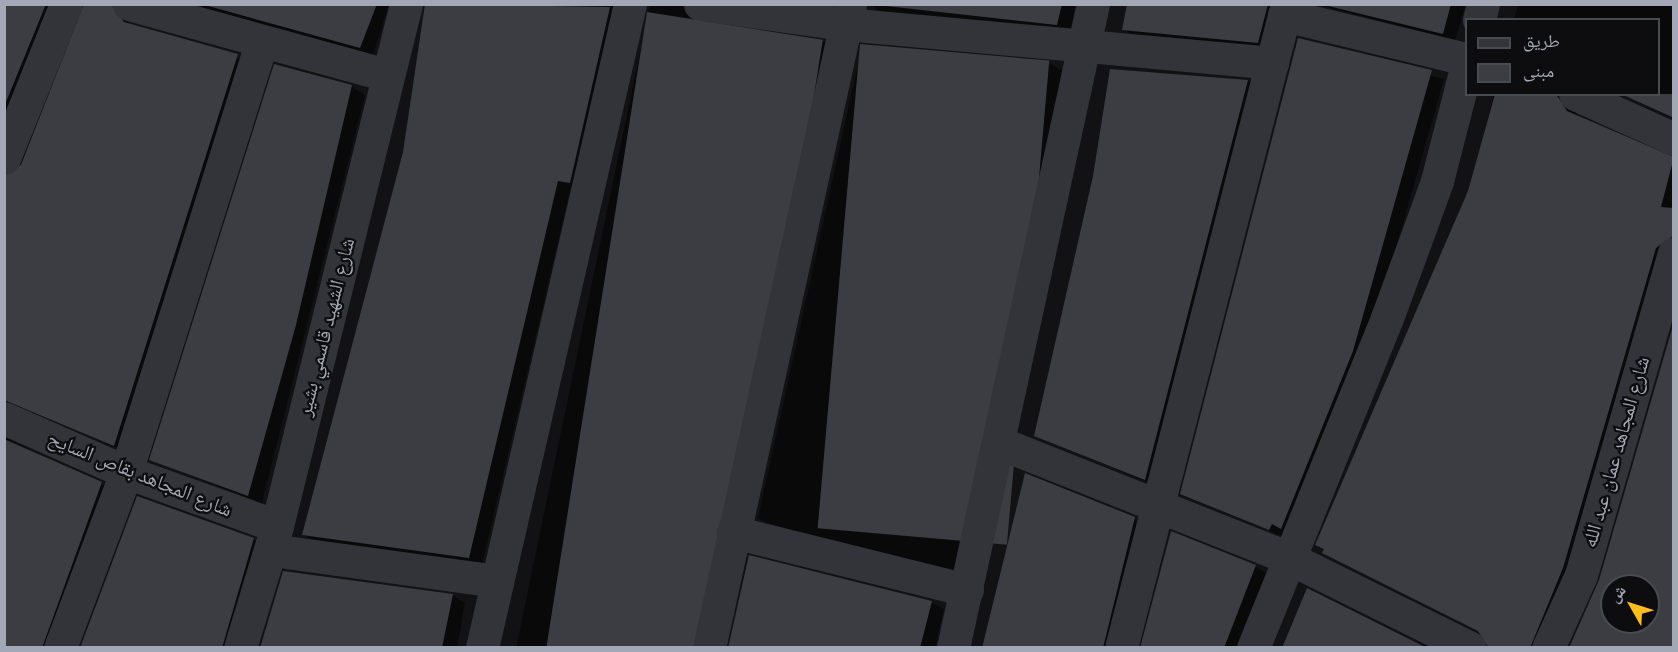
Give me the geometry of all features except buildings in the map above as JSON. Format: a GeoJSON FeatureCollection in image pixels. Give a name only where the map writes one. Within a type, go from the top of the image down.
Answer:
{"type":"FeatureCollection","features":[{"type":"Feature","properties":{"kind":"street"},"geometry":{"type":"LineString","coordinates":[[4,158],[66,4]]}},
{"type":"Feature","properties":{"kind":"street"},"geometry":{"type":"LineString","coordinates":[[129,4],[261,44],[386,75]]}},
{"type":"Feature","properties":{"kind":"street","name":"شارع الشهيد قاسمي بشير"},"geometry":{"type":"LineString","coordinates":[[240,648],[274,538],[386,75],[406,4]]}},
{"type":"Feature","properties":{"kind":"street"},"geometry":{"type":"LineString","coordinates":[[482,648],[630,4]]}},
{"type":"Feature","properties":{"kind":"street"},"geometry":{"type":"LineString","coordinates":[[700,4],[848,14],[1085,44],[1272,63]]}},
{"type":"Feature","properties":{"kind":"street"},"geometry":{"type":"LineString","coordinates":[[953,648],[1000,443],[1093,4]]}},
{"type":"Feature","properties":{"kind":"street"},"geometry":{"type":"LineString","coordinates":[[1121,648],[1160,507],[1286,10],[1465,57]]}},
{"type":"Feature","properties":{"kind":"street"},"geometry":{"type":"LineString","coordinates":[[709,648],[848,14]]}},
{"type":"Feature","properties":{"kind":"street"},"geometry":{"type":"LineString","coordinates":[[60,648],[126,472],[261,44]]}},
{"type":"Feature","properties":{"kind":"street"},"geometry":{"type":"LineString","coordinates":[[1253,648],[1437,181],[1465,76]]}},
{"type":"Feature","properties":{"kind":"street"},"geometry":{"type":"LineString","coordinates":[[1579,96],[1674,139]]}},
{"type":"Feature","properties":{"kind":"street","name":"شارع المجاهد عمان عبد الله"},"geometry":{"type":"LineString","coordinates":[[1548,648],[1581,575],[1674,253]]}},
{"type":"Feature","properties":{"kind":"street","name":"شارع المجاهد بقاص السايح"},"geometry":{"type":"LineString","coordinates":[[4,418],[274,538],[496,581]]}},
{"type":"Feature","properties":{"kind":"street"},"geometry":{"type":"LineString","coordinates":[[1000,443],[1289,558],[1470,648]]}},
{"type":"Feature","properties":{"kind":"street"},"geometry":{"type":"LineString","coordinates":[[733,532],[967,590]]}}]}
